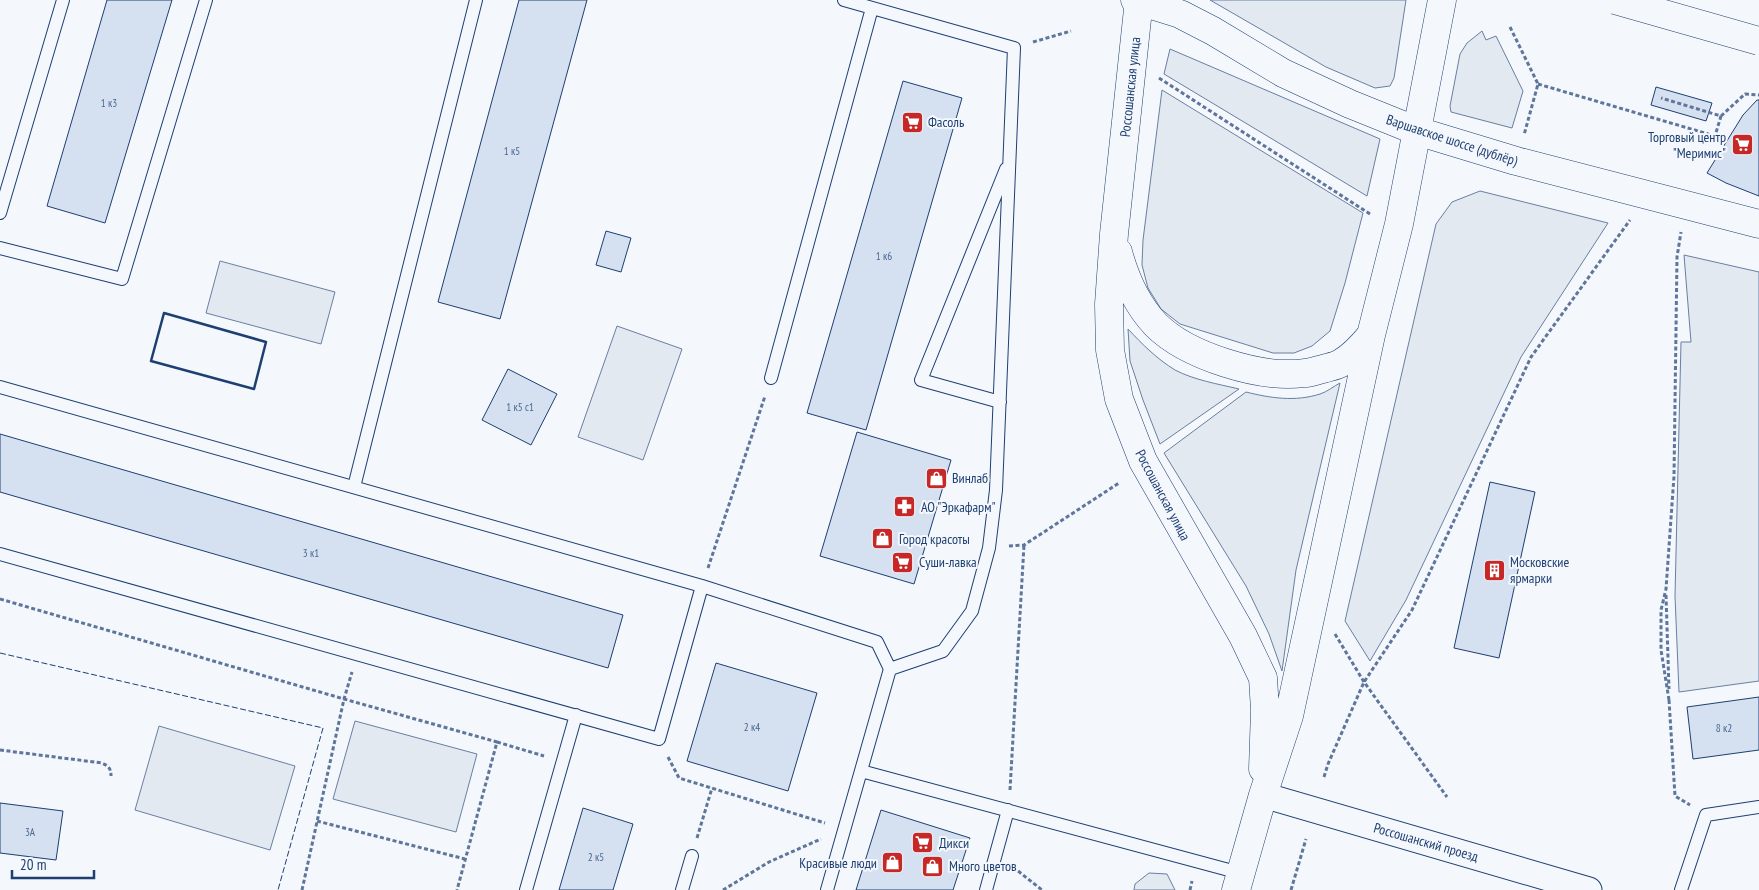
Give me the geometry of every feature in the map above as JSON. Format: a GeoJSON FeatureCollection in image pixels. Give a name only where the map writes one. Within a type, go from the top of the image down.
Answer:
{"type":"FeatureCollection","features":[{"type":"Feature","properties":{"kind":"main road","name":"Россошанская улица"},"geometry":{"type":"LineString","coordinates":[[1137,0],[1114,234],[1110,304],[1110,350],[1119,399],[1143,461],[1244,636],[1263,678],[1263,795]]}},
{"type":"Feature","properties":{"kind":"main road","name":"Варшавское шоссе (дублёр)"},"geometry":{"type":"LineString","coordinates":[[1137,0],[1180,14],[1213,31],[1283,73],[1350,104],[1417,131],[1516,161],[1759,224]]}},
{"type":"Feature","properties":{"kind":"main road","name":"Россошанская улица"},"geometry":{"type":"LineString","coordinates":[[1238,882],[1263,795],[1289,716],[1371,335],[1399,224],[1442,0]]}},
{"type":"Feature","properties":{"kind":"main road"},"geometry":{"type":"LineString","coordinates":[[1615,0],[1759,41]]}},
{"type":"Feature","properties":{"kind":"main road"},"geometry":{"type":"LineString","coordinates":[[1114,234],[1123,272],[1139,303],[1157,326],[1188,348],[1237,366],[1274,373],[1305,373],[1340,364],[1358,351],[1371,335]]}},
{"type":"Feature","properties":{"kind":"street","name":"Россошанский проезд"},"geometry":{"type":"LineString","coordinates":[[1263,795],[1589,890]]}},
{"type":"Feature","properties":{"kind":"lane"},"geometry":{"type":"LineString","coordinates":[[0,213],[63,0]]}},
{"type":"Feature","properties":{"kind":"lane"},"geometry":{"type":"LineString","coordinates":[[0,248],[122,279],[206,0]]}},
{"type":"Feature","properties":{"kind":"lane"},"geometry":{"type":"LineString","coordinates":[[354,487],[476,0]]}},
{"type":"Feature","properties":{"kind":"lane"},"geometry":{"type":"LineString","coordinates":[[844,0],[1014,48],[996,490],[989,548],[972,612],[943,651],[890,669]]}},
{"type":"Feature","properties":{"kind":"lane"},"geometry":{"type":"LineString","coordinates":[[771,378],[872,8]]}},
{"type":"Feature","properties":{"kind":"lane"},"geometry":{"type":"LineString","coordinates":[[1000,402],[921,380],[1010,159]]}},
{"type":"Feature","properties":{"kind":"lane"},"geometry":{"type":"LineString","coordinates":[[0,387],[702,586],[877,642],[890,669],[826,890]]}},
{"type":"Feature","properties":{"kind":"lane"},"geometry":{"type":"LineString","coordinates":[[0,554],[659,739],[702,586]]}},
{"type":"Feature","properties":{"kind":"lane"},"geometry":{"type":"LineString","coordinates":[[526,890],[576,715]]}},
{"type":"Feature","properties":{"kind":"lane"},"geometry":{"type":"LineString","coordinates":[[861,771],[1008,810],[1238,882]]}},
{"type":"Feature","properties":{"kind":"lane"},"geometry":{"type":"LineString","coordinates":[[1681,890],[1706,815],[1759,807]]}},
{"type":"Feature","properties":{"kind":"lane"},"geometry":{"type":"LineString","coordinates":[[986,890],[1008,810]]}},
{"type":"Feature","properties":{"kind":"lane"},"geometry":{"type":"LineString","coordinates":[[682,890],[692,856]]}},
{"type":"Feature","properties":{"kind":"path"},"geometry":{"type":"LineString","coordinates":[[1510,27],[1538,84],[1516,161]]}},
{"type":"Feature","properties":{"kind":"path"},"geometry":{"type":"LineString","coordinates":[[1014,48],[1071,31]]}},
{"type":"Feature","properties":{"kind":"path"},"geometry":{"type":"LineString","coordinates":[[1159,78],[1370,214]]}},
{"type":"Feature","properties":{"kind":"path"},"geometry":{"type":"LineString","coordinates":[[1538,84],[1715,136],[1721,116],[1745,94],[1759,95]]}},
{"type":"Feature","properties":{"kind":"path"},"geometry":{"type":"LineString","coordinates":[[1661,98],[1721,116]]}},
{"type":"Feature","properties":{"kind":"path"},"geometry":{"type":"LineString","coordinates":[[1324,778],[1328,764],[1364,682],[1412,610],[1531,358],[1630,220]]}},
{"type":"Feature","properties":{"kind":"path"},"geometry":{"type":"LineString","coordinates":[[1681,232],[1677,256],[1674,476],[1666,589],[1669,700],[1675,796],[1706,815]]}},
{"type":"Feature","properties":{"kind":"path"},"geometry":{"type":"LineString","coordinates":[[702,586],[771,378]]}},
{"type":"Feature","properties":{"kind":"path"},"geometry":{"type":"LineString","coordinates":[[989,548],[1024,545],[1119,483]]}},
{"type":"Feature","properties":{"kind":"path"},"geometry":{"type":"LineString","coordinates":[[1008,810],[1024,545]]}},
{"type":"Feature","properties":{"kind":"path"},"geometry":{"type":"LineString","coordinates":[[1666,589],[1661,610],[1661,650],[1669,700]]}},
{"type":"Feature","properties":{"kind":"path"},"geometry":{"type":"LineString","coordinates":[[0,599],[563,761]]}},
{"type":"Feature","properties":{"kind":"path"},"geometry":{"type":"LineString","coordinates":[[1334,632],[1364,682],[1447,797]]}},
{"type":"Feature","properties":{"kind":"path"},"geometry":{"type":"LineString","coordinates":[[302,890],[344,699],[357,654]]}},
{"type":"Feature","properties":{"kind":"path"},"geometry":{"type":"LineString","coordinates":[[659,739],[679,778],[844,828]]}},
{"type":"Feature","properties":{"kind":"path"},"geometry":{"type":"LineString","coordinates":[[457,890],[497,742]]}},
{"type":"Feature","properties":{"kind":"path"},"geometry":{"type":"LineString","coordinates":[[0,750],[102,763],[111,770],[111,776]]}},
{"type":"Feature","properties":{"kind":"path"},"geometry":{"type":"LineString","coordinates":[[692,856],[712,788]]}},
{"type":"Feature","properties":{"kind":"path"},"geometry":{"type":"LineString","coordinates":[[317,821],[465,859]]}},
{"type":"Feature","properties":{"kind":"path"},"geometry":{"type":"LineString","coordinates":[[723,890],[769,862],[844,828]]}},
{"type":"Feature","properties":{"kind":"path"},"geometry":{"type":"LineString","coordinates":[[1291,890],[1306,839]]}},
{"type":"Feature","properties":{"kind":"path"},"geometry":{"type":"LineString","coordinates":[[996,854],[1042,890]]}},
{"type":"Feature","properties":{"kind":"shaded area"},"geometry":{"type":"Polygon","coordinates":[[[1210,0],[1406,0],[1394,78],[1390,86],[1375,88],[1326,67],[1210,0]]]}},
{"type":"Feature","properties":{"kind":"shaded area"},"geometry":{"type":"Polygon","coordinates":[[[1482,31],[1486,40],[1496,36],[1523,91],[1512,128],[1451,112],[1450,106],[1460,54],[1467,43],[1482,31]]]}},
{"type":"Feature","properties":{"kind":"shaded area"},"geometry":{"type":"Polygon","coordinates":[[[1170,49],[1380,139],[1367,196],[1164,74],[1170,49]]]}},
{"type":"Feature","properties":{"kind":"shaded area"},"geometry":{"type":"Polygon","coordinates":[[[1162,90],[1363,213],[1345,283],[1330,331],[1312,346],[1294,353],[1273,353],[1180,324],[1161,309],[1148,288],[1142,265],[1143,240],[1162,90]]]}},
{"type":"Feature","properties":{"kind":"shaded area"},"geometry":{"type":"Polygon","coordinates":[[[1480,191],[1608,223],[1521,357],[1406,600],[1370,661],[1345,621],[1436,224],[1452,202],[1480,191]]]}},
{"type":"Feature","properties":{"kind":"shaded area"},"geometry":{"type":"Polygon","coordinates":[[[1684,255],[1759,272],[1759,681],[1679,692],[1675,596],[1681,342],[1691,342],[1684,255]]]}},
{"type":"Feature","properties":{"kind":"shaded area"},"geometry":{"type":"Polygon","coordinates":[[[220,261],[335,292],[321,344],[206,313],[220,261]]]}},
{"type":"Feature","properties":{"kind":"shaded area"},"geometry":{"type":"Polygon","coordinates":[[[617,326],[682,349],[643,460],[578,437],[617,326]]]}},
{"type":"Feature","properties":{"kind":"shaded area"},"geometry":{"type":"Polygon","coordinates":[[[1128,329],[1150,351],[1175,370],[1198,379],[1239,389],[1160,444],[1130,361],[1128,329]]]}},
{"type":"Feature","properties":{"kind":"shaded area"},"geometry":{"type":"Polygon","coordinates":[[[1340,383],[1296,570],[1282,671],[1269,634],[1246,586],[1164,453],[1246,392],[1273,397],[1301,398],[1323,393],[1340,383]]]}},
{"type":"Feature","properties":{"kind":"shaded area"},"geometry":{"type":"Polygon","coordinates":[[[355,721],[477,754],[456,832],[333,799],[355,721]]]}},
{"type":"Feature","properties":{"kind":"shaded area"},"geometry":{"type":"Polygon","coordinates":[[[159,726],[295,766],[270,850],[135,810],[159,726]]]}},
{"type":"Feature","properties":{"kind":"shaded area"},"geometry":{"type":"Polygon","coordinates":[[[1149,873],[1167,874],[1175,890],[1134,890],[1135,884],[1149,873]]]}},
{"type":"Feature","properties":{"kind":"building"},"geometry":{"type":"Polygon","coordinates":[[[107,0],[172,0],[105,223],[47,206],[107,0]]]}},
{"type":"Feature","properties":{"kind":"building"},"geometry":{"type":"Polygon","coordinates":[[[519,0],[587,0],[500,319],[438,302],[519,0]]]}},
{"type":"Feature","properties":{"kind":"building"},"geometry":{"type":"Polygon","coordinates":[[[903,81],[962,98],[866,430],[807,413],[903,81]]]}},
{"type":"Feature","properties":{"kind":"building"},"geometry":{"type":"Polygon","coordinates":[[[1656,87],[1712,103],[1706,121],[1651,105],[1656,87]]]}},
{"type":"Feature","properties":{"kind":"building","name":"Торговый центр \"Меримис\""},"geometry":{"type":"Polygon","coordinates":[[[1759,100],[1759,196],[1707,173],[1743,115],[1759,100]]]}},
{"type":"Feature","properties":{"kind":"building"},"geometry":{"type":"Polygon","coordinates":[[[606,231],[631,238],[621,272],[596,265],[606,231]]]}},
{"type":"Feature","properties":{"kind":"building"},"geometry":{"type":"Polygon","coordinates":[[[508,369],[557,394],[531,445],[482,420],[508,369]]]}},
{"type":"Feature","properties":{"kind":"building"},"geometry":{"type":"Polygon","coordinates":[[[857,432],[951,460],[914,584],[820,556],[857,432]]]}},
{"type":"Feature","properties":{"kind":"building"},"geometry":{"type":"Polygon","coordinates":[[[0,434],[623,615],[608,668],[0,492],[0,434]]]}},
{"type":"Feature","properties":{"kind":"building","name":"Московские ярмарки"},"geometry":{"type":"Polygon","coordinates":[[[1490,482],[1535,492],[1499,658],[1454,648],[1490,482]]]}},
{"type":"Feature","properties":{"kind":"building"},"geometry":{"type":"Polygon","coordinates":[[[716,663],[817,693],[788,791],[687,761],[716,663]]]}},
{"type":"Feature","properties":{"kind":"building"},"geometry":{"type":"Polygon","coordinates":[[[1759,697],[1759,750],[1693,759],[1687,707],[1759,697]]]}},
{"type":"Feature","properties":{"kind":"building"},"geometry":{"type":"Polygon","coordinates":[[[0,803],[63,811],[56,860],[0,853],[0,803]]]}},
{"type":"Feature","properties":{"kind":"building"},"geometry":{"type":"Polygon","coordinates":[[[583,808],[633,824],[613,890],[559,890],[583,808]]]}},
{"type":"Feature","properties":{"kind":"building"},"geometry":{"type":"Polygon","coordinates":[[[881,810],[970,838],[953,890],[856,890],[881,810]]]}},
{"type":"Feature","properties":{"kind":"fence"},"geometry":{"type":"LineString","coordinates":[[0,653],[323,728],[278,890]]}},
{"type":"Feature","properties":{"kind":"wall"},"geometry":{"type":"LineString","coordinates":[[164,313],[266,342],[254,389],[151,361],[164,313]]}},
{"type":"Feature","properties":{"kind":"place","name":"Фасоль"},"geometry":{"type":"Point","coordinates":[912,122]}},
{"type":"Feature","properties":{"kind":"place","name":"Торговый центр \"Меримис\""},"geometry":{"type":"Point","coordinates":[1742,145]}},
{"type":"Feature","properties":{"kind":"place","name":"Винлаб"},"geometry":{"type":"Point","coordinates":[936,478]}},
{"type":"Feature","properties":{"kind":"place","name":"АО \"Эркафарм\""},"geometry":{"type":"Point","coordinates":[905,507]}},
{"type":"Feature","properties":{"kind":"place","name":"Город красоты"},"geometry":{"type":"Point","coordinates":[883,539]}},
{"type":"Feature","properties":{"kind":"place","name":"Суши-лавка"},"geometry":{"type":"Point","coordinates":[903,562]}},
{"type":"Feature","properties":{"kind":"place","name":"Московские ярмарки"},"geometry":{"type":"Point","coordinates":[1494,570]}},
{"type":"Feature","properties":{"kind":"place","name":"Дикси"},"geometry":{"type":"Point","coordinates":[923,843]}},
{"type":"Feature","properties":{"kind":"place","name":"Красивые люди"},"geometry":{"type":"Point","coordinates":[893,863]}},
{"type":"Feature","properties":{"kind":"place","name":"Много цветов"},"geometry":{"type":"Point","coordinates":[933,866]}}]}
